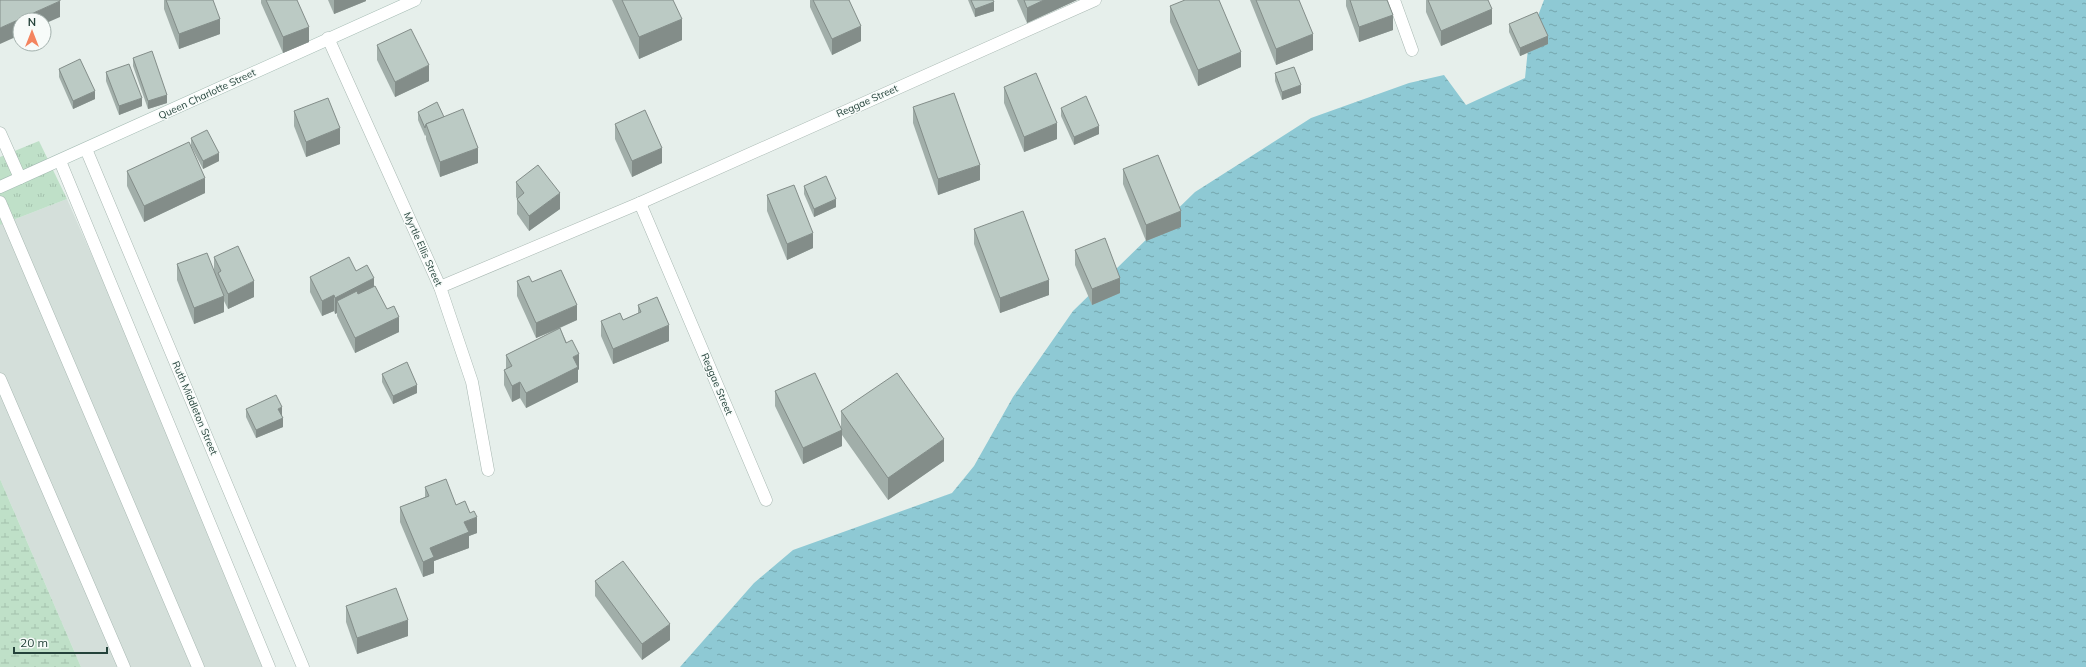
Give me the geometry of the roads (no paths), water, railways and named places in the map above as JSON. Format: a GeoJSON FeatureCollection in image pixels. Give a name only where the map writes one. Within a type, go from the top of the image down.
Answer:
{"type":"FeatureCollection","features":[{"type":"Feature","properties":{"kind":"street","name":"Queen Charlotte Street"},"geometry":{"type":"LineString","coordinates":[[0,187],[415,0]]}},
{"type":"Feature","properties":{"kind":"street","name":"Reggae Street"},"geometry":{"type":"LineString","coordinates":[[440,287],[640,203],[1095,0]]}},
{"type":"Feature","properties":{"kind":"street"},"geometry":{"type":"LineString","coordinates":[[1394,0],[1412,50]]}},
{"type":"Feature","properties":{"kind":"street","name":"Myrtle Ellis Street"},"geometry":{"type":"LineString","coordinates":[[328,38],[440,287],[472,382],[488,470]]}},
{"type":"Feature","properties":{"kind":"street"},"geometry":{"type":"LineString","coordinates":[[0,133],[20,178]]}},
{"type":"Feature","properties":{"kind":"street","name":"Ruth Middleton Street"},"geometry":{"type":"LineString","coordinates":[[86,149],[303,667]]}},
{"type":"Feature","properties":{"kind":"street"},"geometry":{"type":"LineString","coordinates":[[60,161],[269,667]]}},
{"type":"Feature","properties":{"kind":"street"},"geometry":{"type":"LineString","coordinates":[[0,202],[198,667]]}},
{"type":"Feature","properties":{"kind":"street","name":"Reggae Street"},"geometry":{"type":"LineString","coordinates":[[640,203],[766,500]]}},
{"type":"Feature","properties":{"kind":"street"},"geometry":{"type":"LineString","coordinates":[[0,379],[124,667]]}},
{"type":"Feature","properties":{"kind":"water"},"geometry":{"type":"Polygon","coordinates":[[[1544,0],[2086,0],[2086,667],[680,667],[754,583],[793,550],[952,493],[974,466],[1013,397],[1073,311],[1195,192],[1311,118],[1409,83],[1444,75],[1466,105],[1525,78],[1529,39],[1544,0]]]}}]}
